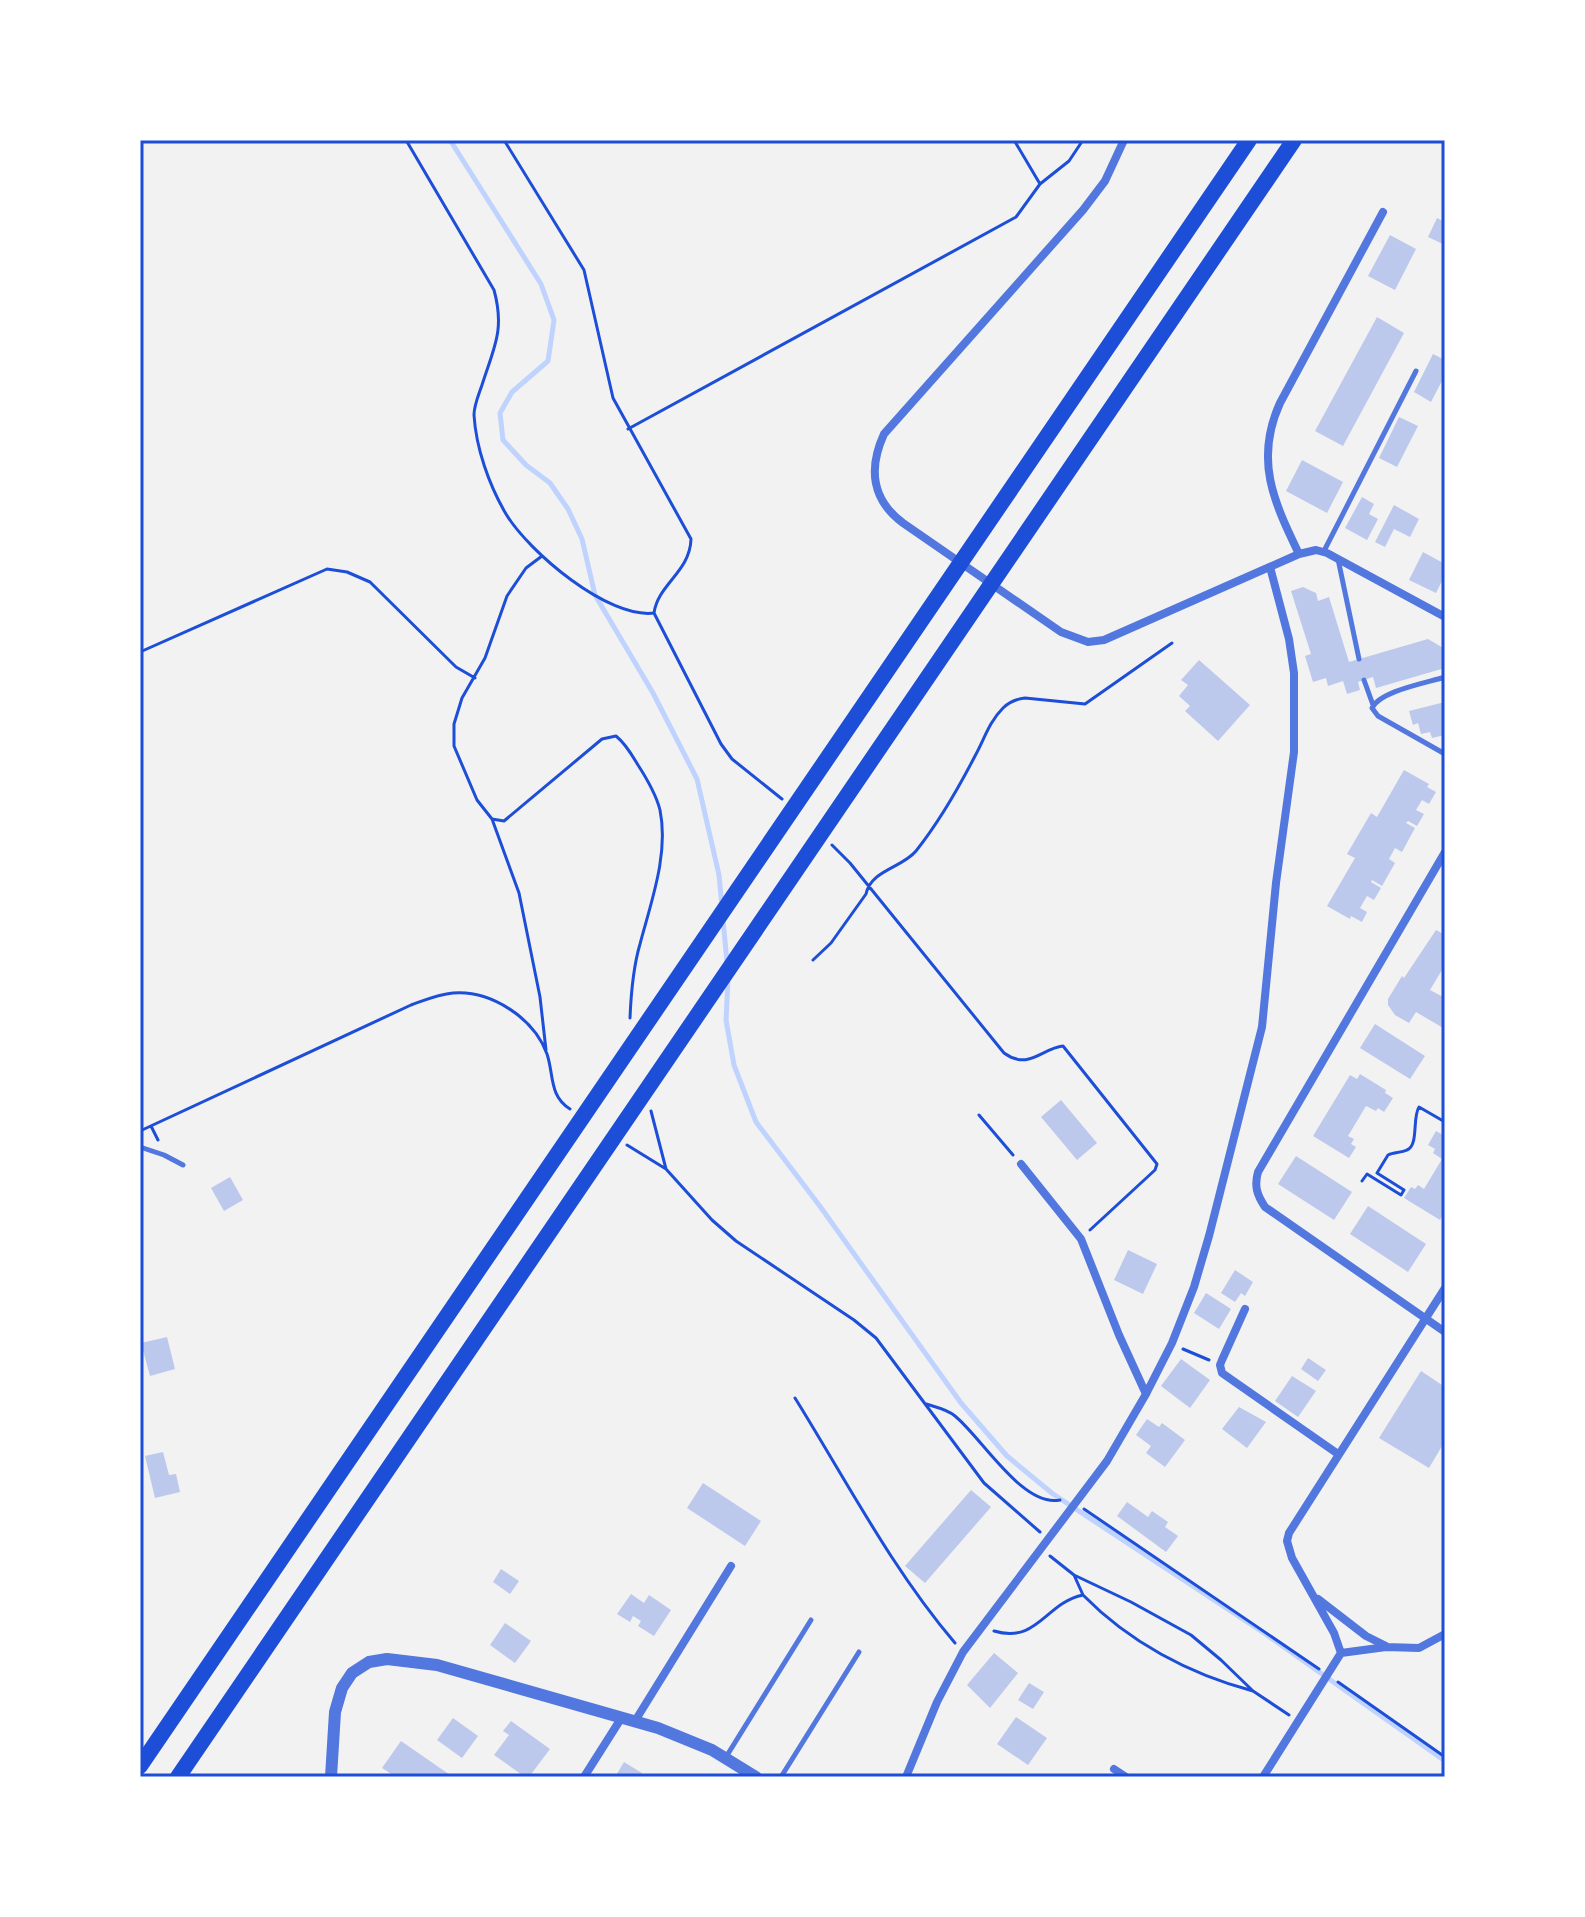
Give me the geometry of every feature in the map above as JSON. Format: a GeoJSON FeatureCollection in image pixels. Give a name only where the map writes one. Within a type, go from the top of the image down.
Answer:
{"type":"FeatureCollection","features":[{"type":"Feature","properties":{"kind":"highway"},"geometry":{"type":"LineString","coordinates":[[140,1766],[1249,140]]}},
{"type":"Feature","properties":{"kind":"highway"},"geometry":{"type":"LineString","coordinates":[[178,1777],[835,809],[1294,140]]}},
{"type":"Feature","properties":{"kind":"street"},"geometry":{"type":"LineString","coordinates":[[1124,140],[1105,181],[1083,210],[884,434],[875,459],[875,485],[884,506],[903,523],[1061,632],[1088,642],[1104,640],[1299,554],[1316,550],[1338,558],[1445,617]]}},
{"type":"Feature","properties":{"kind":"street"},"geometry":{"type":"LineString","coordinates":[[1299,554],[1271,487],[1267,457],[1270,430],[1280,403],[1383,212]]}},
{"type":"Feature","properties":{"kind":"street"},"geometry":{"type":"LineString","coordinates":[[906,1777],[937,1702],[963,1652],[1107,1461],[1172,1343],[1194,1287],[1222,1190],[1262,1027],[1276,883],[1294,752],[1295,710],[1289,639],[1270,567]]}},
{"type":"Feature","properties":{"kind":"street"},"geometry":{"type":"LineString","coordinates":[[1445,852],[1255,1180],[1259,1198],[1265,1207],[1445,1332]]}},
{"type":"Feature","properties":{"kind":"street"},"geometry":{"type":"LineString","coordinates":[[1021,1164],[1081,1239],[1146,1394]]}},
{"type":"Feature","properties":{"kind":"street"},"geometry":{"type":"LineString","coordinates":[[1341,1653],[1334,1633],[1292,1558],[1287,1541],[1293,1524],[1445,1288]]}},
{"type":"Feature","properties":{"kind":"street"},"geometry":{"type":"LineString","coordinates":[[1245,1309],[1220,1365],[1227,1378],[1338,1454]]}},
{"type":"Feature","properties":{"kind":"street"},"geometry":{"type":"LineString","coordinates":[[584,1777],[628,1719],[731,1566]]}},
{"type":"Feature","properties":{"kind":"street"},"geometry":{"type":"LineString","coordinates":[[1313,1595],[1366,1636],[1386,1647]]}},
{"type":"Feature","properties":{"kind":"street"},"geometry":{"type":"LineString","coordinates":[[1341,1653],[1386,1647],[1419,1648],[1445,1634]]}},
{"type":"Feature","properties":{"kind":"street"},"geometry":{"type":"LineString","coordinates":[[1263,1777],[1341,1653]]}},
{"type":"Feature","properties":{"kind":"street"},"geometry":{"type":"LineString","coordinates":[[331,1777],[335,1712],[342,1688],[352,1673],[369,1662],[387,1659],[437,1665],[682,1736],[756,1777]]}},
{"type":"Feature","properties":{"kind":"street"},"geometry":{"type":"LineString","coordinates":[[1114,1769],[1126,1777]]}},
{"type":"Feature","properties":{"kind":"lane"},"geometry":{"type":"LineString","coordinates":[[1323,552],[1416,371]]}},
{"type":"Feature","properties":{"kind":"lane"},"geometry":{"type":"LineString","coordinates":[[1338,558],[1359,659]]}},
{"type":"Feature","properties":{"kind":"lane"},"geometry":{"type":"LineString","coordinates":[[1373,705],[1383,697],[1445,677]]}},
{"type":"Feature","properties":{"kind":"lane"},"geometry":{"type":"LineString","coordinates":[[1364,680],[1372,710],[1378,716],[1445,754]]}},
{"type":"Feature","properties":{"kind":"lane"},"geometry":{"type":"LineString","coordinates":[[140,1147],[183,1165]]}},
{"type":"Feature","properties":{"kind":"lane"},"geometry":{"type":"LineString","coordinates":[[725,1758],[811,1620]]}},
{"type":"Feature","properties":{"kind":"lane"},"geometry":{"type":"LineString","coordinates":[[781,1777],[859,1652]]}},
{"type":"Feature","properties":{"kind":"path"},"geometry":{"type":"LineString","coordinates":[[406,140],[494,290],[500,313],[499,332],[474,411],[479,447],[508,517],[543,555],[610,605],[640,615],[654,613]]}},
{"type":"Feature","properties":{"kind":"path"},"geometry":{"type":"LineString","coordinates":[[504,140],[584,270],[613,398],[691,539],[690,554],[655,602],[654,613],[721,744],[732,759],[785,802]]}},
{"type":"Feature","properties":{"kind":"path"},"geometry":{"type":"LineString","coordinates":[[1014,140],[1040,184]]}},
{"type":"Feature","properties":{"kind":"path"},"geometry":{"type":"LineString","coordinates":[[628,429],[1016,217],[1040,184],[1069,161],[1083,140]]}},
{"type":"Feature","properties":{"kind":"path"},"geometry":{"type":"LineString","coordinates":[[543,555],[526,568],[507,596],[485,658],[462,698],[454,724],[454,746],[477,800],[492,819],[519,893],[554,1088]]}},
{"type":"Feature","properties":{"kind":"path"},"geometry":{"type":"LineString","coordinates":[[140,652],[327,569],[347,572],[370,582],[456,667],[475,679]]}},
{"type":"Feature","properties":{"kind":"path"},"geometry":{"type":"LineString","coordinates":[[813,960],[831,943],[877,876],[910,857],[920,845],[961,782],[985,734],[1010,703],[1025,698],[1085,704],[1172,643]]}},
{"type":"Feature","properties":{"kind":"path"},"geometry":{"type":"LineString","coordinates":[[492,819],[504,821],[602,739],[616,736],[632,755],[649,781],[659,808],[662,837],[652,900],[636,963],[630,1028]]}},
{"type":"Feature","properties":{"kind":"path"},"geometry":{"type":"LineString","coordinates":[[828,841],[850,863],[1004,1053],[1011,1058],[1024,1060],[1063,1046],[1157,1164],[1155,1170],[1081,1239]]}},
{"type":"Feature","properties":{"kind":"path"},"geometry":{"type":"LineString","coordinates":[[140,1131],[411,1005],[453,993],[470,994],[506,1006],[536,1033],[547,1053]]}},
{"type":"Feature","properties":{"kind":"path"},"geometry":{"type":"LineString","coordinates":[[648,1099],[666,1169],[712,1220],[736,1241],[876,1338],[984,1483],[1048,1539]]}},
{"type":"Feature","properties":{"kind":"path"},"geometry":{"type":"LineString","coordinates":[[1362,1181],[1367,1174],[1401,1195],[1404,1190],[1377,1173],[1388,1155],[1408,1150],[1412,1145],[1415,1113],[1419,1107],[1445,1122]]}},
{"type":"Feature","properties":{"kind":"path"},"geometry":{"type":"LineString","coordinates":[[979,1115],[1021,1164]]}},
{"type":"Feature","properties":{"kind":"path"},"geometry":{"type":"LineString","coordinates":[[1172,1343],[1220,1365]]}},
{"type":"Feature","properties":{"kind":"path"},"geometry":{"type":"LineString","coordinates":[[795,1398],[913,1589],[963,1652]]}},
{"type":"Feature","properties":{"kind":"path"},"geometry":{"type":"LineString","coordinates":[[926,1404],[952,1413],[1015,1481],[1032,1494],[1047,1501],[1064,1497]]}},
{"type":"Feature","properties":{"kind":"path"},"geometry":{"type":"LineString","coordinates":[[1082,1508],[1266,1631],[1445,1757]]}},
{"type":"Feature","properties":{"kind":"path"},"geometry":{"type":"LineString","coordinates":[[1040,1549],[1074,1575],[1191,1635],[1253,1691],[1287,1713]]}},
{"type":"Feature","properties":{"kind":"path"},"geometry":{"type":"LineString","coordinates":[[1074,1575],[1083,1595],[1118,1625],[1158,1652],[1193,1671],[1253,1691]]}},
{"type":"Feature","properties":{"kind":"path"},"geometry":{"type":"LineString","coordinates":[[1007,1634],[1022,1634],[1069,1598],[1083,1595]]}},
{"type":"Feature","properties":{"kind":"building"},"geometry":{"type":"Polygon","coordinates":[[[1437,218],[1445,222],[1445,245],[1428,237],[1437,218]]]}},
{"type":"Feature","properties":{"kind":"building"},"geometry":{"type":"Polygon","coordinates":[[[1390,235],[1416,249],[1395,290],[1368,276],[1390,235]]]}},
{"type":"Feature","properties":{"kind":"building"},"geometry":{"type":"Polygon","coordinates":[[[1377,317],[1404,333],[1343,446],[1315,431],[1377,317]]]}},
{"type":"Feature","properties":{"kind":"building"},"geometry":{"type":"Polygon","coordinates":[[[1433,354],[1445,360],[1445,375],[1431,402],[1414,392],[1433,354]]]}},
{"type":"Feature","properties":{"kind":"building"},"geometry":{"type":"Polygon","coordinates":[[[1399,417],[1418,426],[1397,467],[1379,458],[1399,417]]]}},
{"type":"Feature","properties":{"kind":"building"},"geometry":{"type":"Polygon","coordinates":[[[1302,460],[1343,482],[1327,513],[1286,491],[1302,460]]]}},
{"type":"Feature","properties":{"kind":"building"},"geometry":{"type":"Polygon","coordinates":[[[1362,497],[1374,504],[1369,514],[1378,519],[1367,540],[1345,528],[1362,497]]]}},
{"type":"Feature","properties":{"kind":"building"},"geometry":{"type":"Polygon","coordinates":[[[1394,505],[1419,519],[1410,537],[1394,529],[1385,547],[1375,542],[1394,505]]]}},
{"type":"Feature","properties":{"kind":"building"},"geometry":{"type":"Polygon","coordinates":[[[1423,552],[1445,564],[1445,575],[1436,593],[1409,580],[1423,552]]]}},
{"type":"Feature","properties":{"kind":"building"},"geometry":{"type":"Polygon","coordinates":[[[1303,587],[1316,593],[1318,601],[1329,597],[1349,662],[1428,639],[1445,649],[1445,668],[1376,688],[1373,677],[1358,682],[1360,690],[1347,694],[1343,681],[1328,686],[1326,678],[1313,682],[1305,656],[1311,654],[1291,591],[1303,587]]]}},
{"type":"Feature","properties":{"kind":"building"},"geometry":{"type":"Polygon","coordinates":[[[1199,660],[1250,705],[1218,741],[1185,711],[1190,706],[1179,696],[1188,685],[1181,680],[1199,660]]]}},
{"type":"Feature","properties":{"kind":"building"},"geometry":{"type":"Polygon","coordinates":[[[1445,702],[1445,735],[1432,738],[1430,732],[1421,734],[1418,723],[1413,725],[1409,711],[1445,702]]]}},
{"type":"Feature","properties":{"kind":"building"},"geometry":{"type":"Polygon","coordinates":[[[1404,770],[1429,784],[1427,787],[1436,792],[1429,804],[1422,800],[1416,810],[1424,814],[1417,826],[1408,821],[1406,823],[1415,828],[1402,852],[1395,848],[1389,859],[1395,863],[1382,886],[1372,880],[1381,888],[1374,900],[1367,896],[1360,908],[1367,912],[1362,922],[1351,916],[1350,919],[1327,906],[1355,858],[1347,854],[1371,813],[1377,817],[1404,770]]]}},
{"type":"Feature","properties":{"kind":"building"},"geometry":{"type":"Polygon","coordinates":[[[1436,930],[1445,935],[1445,965],[1430,990],[1445,998],[1445,1029],[1416,1012],[1409,1023],[1395,1015],[1388,1005],[1388,999],[1402,976],[1404,978],[1436,930]]]}},
{"type":"Feature","properties":{"kind":"building"},"geometry":{"type":"Polygon","coordinates":[[[1375,1024],[1425,1056],[1410,1079],[1360,1048],[1375,1024]]]}},
{"type":"Feature","properties":{"kind":"building"},"geometry":{"type":"Polygon","coordinates":[[[1360,1074],[1393,1098],[1384,1112],[1366,1106],[1348,1136],[1354,1139],[1351,1144],[1356,1147],[1349,1158],[1313,1136],[1350,1075],[1357,1079],[1360,1074]]]}},
{"type":"Feature","properties":{"kind":"building"},"geometry":{"type":"Polygon","coordinates":[[[1061,1100],[1097,1143],[1077,1160],[1041,1117],[1061,1100]]]}},
{"type":"Feature","properties":{"kind":"building"},"geometry":{"type":"Polygon","coordinates":[[[1436,1131],[1445,1136],[1445,1211],[1440,1220],[1404,1198],[1411,1187],[1415,1189],[1418,1185],[1424,1189],[1442,1159],[1428,1145],[1436,1131]]]}},
{"type":"Feature","properties":{"kind":"building"},"geometry":{"type":"Polygon","coordinates":[[[1296,1156],[1352,1192],[1334,1220],[1278,1184],[1296,1156]]]}},
{"type":"Feature","properties":{"kind":"building"},"geometry":{"type":"Polygon","coordinates":[[[230,1177],[243,1200],[224,1211],[211,1188],[230,1177]]]}},
{"type":"Feature","properties":{"kind":"building"},"geometry":{"type":"Polygon","coordinates":[[[1368,1206],[1426,1244],[1408,1272],[1350,1234],[1368,1206]]]}},
{"type":"Feature","properties":{"kind":"building"},"geometry":{"type":"Polygon","coordinates":[[[1128,1250],[1157,1264],[1143,1294],[1114,1280],[1128,1250]]]}},
{"type":"Feature","properties":{"kind":"building"},"geometry":{"type":"Polygon","coordinates":[[[1235,1270],[1253,1282],[1245,1296],[1241,1293],[1235,1302],[1221,1293],[1235,1270]]]}},
{"type":"Feature","properties":{"kind":"building"},"geometry":{"type":"Polygon","coordinates":[[[1206,1293],[1231,1309],[1219,1329],[1194,1313],[1206,1293]]]}},
{"type":"Feature","properties":{"kind":"building"},"geometry":{"type":"Polygon","coordinates":[[[167,1337],[175,1369],[150,1376],[141,1343],[167,1337]]]}},
{"type":"Feature","properties":{"kind":"building"},"geometry":{"type":"Polygon","coordinates":[[[1308,1358],[1326,1370],[1318,1381],[1301,1369],[1308,1358]]]}},
{"type":"Feature","properties":{"kind":"building"},"geometry":{"type":"Polygon","coordinates":[[[1181,1359],[1210,1380],[1190,1408],[1161,1386],[1181,1359]]]}},
{"type":"Feature","properties":{"kind":"building"},"geometry":{"type":"Polygon","coordinates":[[[1421,1371],[1445,1387],[1445,1441],[1429,1468],[1379,1438],[1421,1371]]]}},
{"type":"Feature","properties":{"kind":"building"},"geometry":{"type":"Polygon","coordinates":[[[1292,1376],[1316,1391],[1298,1417],[1275,1401],[1292,1376]]]}},
{"type":"Feature","properties":{"kind":"building"},"geometry":{"type":"Polygon","coordinates":[[[1239,1407],[1266,1422],[1247,1448],[1222,1429],[1239,1407]]]}},
{"type":"Feature","properties":{"kind":"building"},"geometry":{"type":"Polygon","coordinates":[[[1147,1419],[1159,1427],[1162,1423],[1185,1440],[1165,1467],[1146,1453],[1151,1446],[1136,1435],[1147,1419]]]}},
{"type":"Feature","properties":{"kind":"building"},"geometry":{"type":"Polygon","coordinates":[[[163,1452],[169,1475],[176,1474],[180,1492],[155,1498],[145,1456],[163,1452]]]}},
{"type":"Feature","properties":{"kind":"building"},"geometry":{"type":"Polygon","coordinates":[[[703,1483],[761,1521],[745,1546],[687,1508],[703,1483]]]}},
{"type":"Feature","properties":{"kind":"building"},"geometry":{"type":"Polygon","coordinates":[[[971,1490],[991,1507],[925,1583],[905,1566],[971,1490]]]}},
{"type":"Feature","properties":{"kind":"building"},"geometry":{"type":"Polygon","coordinates":[[[1127,1502],[1148,1517],[1152,1511],[1168,1522],[1165,1527],[1178,1536],[1166,1552],[1117,1516],[1127,1502]]]}},
{"type":"Feature","properties":{"kind":"building"},"geometry":{"type":"Polygon","coordinates":[[[501,1569],[519,1581],[510,1594],[493,1582],[501,1569]]]}},
{"type":"Feature","properties":{"kind":"building"},"geometry":{"type":"Polygon","coordinates":[[[631,1594],[644,1603],[649,1595],[671,1610],[654,1636],[638,1626],[641,1621],[633,1616],[630,1622],[617,1614],[631,1594]]]}},
{"type":"Feature","properties":{"kind":"building"},"geometry":{"type":"Polygon","coordinates":[[[505,1623],[531,1641],[515,1663],[490,1645],[505,1623]]]}},
{"type":"Feature","properties":{"kind":"building"},"geometry":{"type":"Polygon","coordinates":[[[994,1653],[1018,1673],[990,1708],[967,1685],[994,1653]]]}},
{"type":"Feature","properties":{"kind":"building"},"geometry":{"type":"Polygon","coordinates":[[[1029,1683],[1044,1692],[1033,1709],[1018,1700],[1029,1683]]]}},
{"type":"Feature","properties":{"kind":"building"},"geometry":{"type":"Polygon","coordinates":[[[1016,1717],[1047,1738],[1028,1765],[997,1744],[1016,1717]]]}},
{"type":"Feature","properties":{"kind":"building"},"geometry":{"type":"Polygon","coordinates":[[[453,1718],[478,1736],[462,1758],[437,1740],[453,1718]]]}},
{"type":"Feature","properties":{"kind":"building"},"geometry":{"type":"Polygon","coordinates":[[[511,1721],[550,1749],[529,1777],[494,1755],[509,1735],[503,1731],[511,1721]]]}},
{"type":"Feature","properties":{"kind":"building"},"geometry":{"type":"Polygon","coordinates":[[[401,1741],[453,1777],[396,1777],[382,1768],[401,1741]]]}},
{"type":"Feature","properties":{"kind":"building"},"geometry":{"type":"Polygon","coordinates":[[[624,1762],[642,1773],[640,1777],[615,1777],[624,1762]]]}},
{"type":"Feature","properties":{"kind":"waterway"},"geometry":{"type":"LineString","coordinates":[[450,140],[541,284],[554,320],[548,361],[512,392],[500,413],[503,440],[526,465],[550,483],[568,509],[582,539],[595,595],[653,693],[697,779],[719,875],[722,906]]}},
{"type":"Feature","properties":{"kind":"waterway"},"geometry":{"type":"LineString","coordinates":[[723,920],[727,962]]}},
{"type":"Feature","properties":{"kind":"waterway"},"geometry":{"type":"LineString","coordinates":[[728,980],[726,1020],[734,1065],[756,1122],[961,1403],[1007,1456],[1053,1494],[1264,1633],[1445,1761]]}}]}
